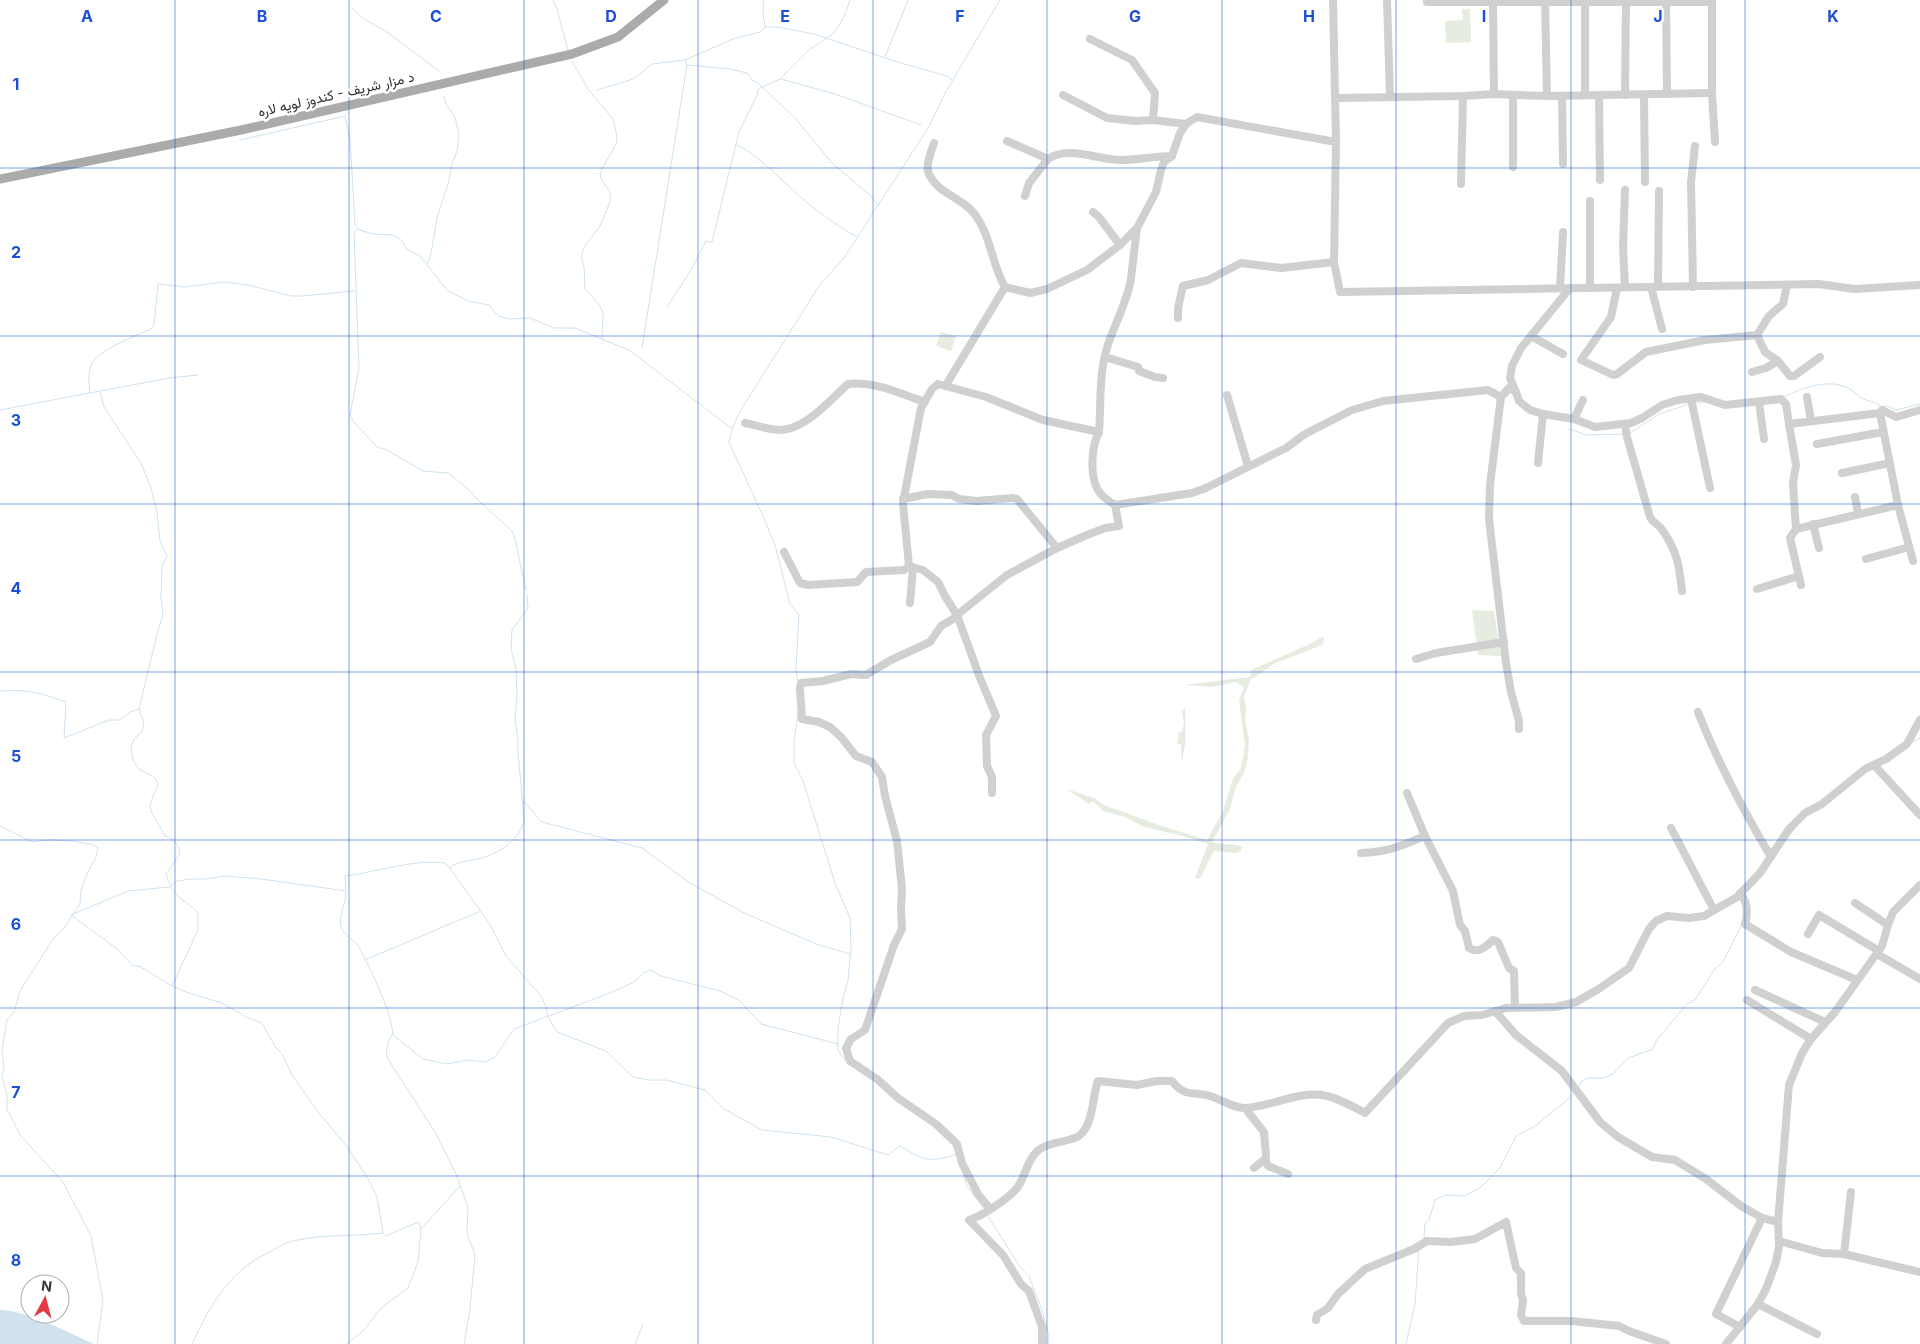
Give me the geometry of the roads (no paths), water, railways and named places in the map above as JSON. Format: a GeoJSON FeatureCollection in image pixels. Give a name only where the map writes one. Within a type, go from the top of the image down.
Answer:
{"type":"FeatureCollection","features":[{"type":"Feature","properties":{"kind":"main road","name":"د مزار شریف - کندوز لویه لاره"},"geometry":{"type":"LineString","coordinates":[[0,179],[242,130],[572,54],[618,36],[664,0]]}},
{"type":"Feature","properties":{"kind":"street"},"geometry":{"type":"LineString","coordinates":[[1333,0],[1336,98],[1334,262],[1340,292],[1787,284],[1819,284],[1854,289],[1920,285]]}},
{"type":"Feature","properties":{"kind":"street"},"geometry":{"type":"LineString","coordinates":[[1387,0],[1390,97]]}},
{"type":"Feature","properties":{"kind":"street"},"geometry":{"type":"LineString","coordinates":[[1493,1],[1494,94]]}},
{"type":"Feature","properties":{"kind":"street"},"geometry":{"type":"LineString","coordinates":[[1545,1],[1547,96]]}},
{"type":"Feature","properties":{"kind":"street"},"geometry":{"type":"LineString","coordinates":[[1585,1],[1586,95]]}},
{"type":"Feature","properties":{"kind":"street"},"geometry":{"type":"LineString","coordinates":[[1625,95],[1626,1]]}},
{"type":"Feature","properties":{"kind":"street"},"geometry":{"type":"LineString","coordinates":[[1666,1],[1667,94]]}},
{"type":"Feature","properties":{"kind":"street"},"geometry":{"type":"LineString","coordinates":[[1426,2],[1712,1],[1712,94],[1715,142]]}},
{"type":"Feature","properties":{"kind":"street"},"geometry":{"type":"LineString","coordinates":[[1090,39],[1132,60],[1155,93],[1153,120]]}},
{"type":"Feature","properties":{"kind":"street"},"geometry":{"type":"LineString","coordinates":[[1336,98],[1494,94],[1514,96],[1712,94]]}},
{"type":"Feature","properties":{"kind":"street"},"geometry":{"type":"LineString","coordinates":[[1644,94],[1645,182]]}},
{"type":"Feature","properties":{"kind":"street"},"geometry":{"type":"LineString","coordinates":[[1064,95],[1107,118],[1186,124]]}},
{"type":"Feature","properties":{"kind":"street"},"geometry":{"type":"LineString","coordinates":[[1598,95],[1600,180]]}},
{"type":"Feature","properties":{"kind":"street"},"geometry":{"type":"LineString","coordinates":[[1461,184],[1463,96]]}},
{"type":"Feature","properties":{"kind":"street"},"geometry":{"type":"LineString","coordinates":[[1513,167],[1514,96]]}},
{"type":"Feature","properties":{"kind":"street"},"geometry":{"type":"LineString","coordinates":[[1562,96],[1562,164]]}},
{"type":"Feature","properties":{"kind":"street"},"geometry":{"type":"LineString","coordinates":[[934,143],[928,166],[929,176],[945,192],[965,204],[977,216],[999,277],[1006,287],[1030,292],[1048,289],[1087,270],[1120,245],[1137,228],[1156,192],[1164,162],[1172,156],[1180,133],[1186,124],[1197,117],[1336,142]]}},
{"type":"Feature","properties":{"kind":"street"},"geometry":{"type":"LineString","coordinates":[[1007,140],[1048,159]]}},
{"type":"Feature","properties":{"kind":"street"},"geometry":{"type":"LineString","coordinates":[[1692,287],[1691,182],[1695,146]]}},
{"type":"Feature","properties":{"kind":"street"},"geometry":{"type":"LineString","coordinates":[[1025,196],[1029,183],[1048,159],[1060,153],[1121,160],[1172,156]]}},
{"type":"Feature","properties":{"kind":"street"},"geometry":{"type":"LineString","coordinates":[[1625,190],[1621,288],[1611,317],[1581,360],[1613,375],[1646,352],[1705,340],[1757,335]]}},
{"type":"Feature","properties":{"kind":"street"},"geometry":{"type":"LineString","coordinates":[[1659,191],[1654,286],[1662,329]]}},
{"type":"Feature","properties":{"kind":"street"},"geometry":{"type":"LineString","coordinates":[[1590,201],[1590,288]]}},
{"type":"Feature","properties":{"kind":"street"},"geometry":{"type":"LineString","coordinates":[[1093,212],[1120,245]]}},
{"type":"Feature","properties":{"kind":"street"},"geometry":{"type":"LineString","coordinates":[[990,1209],[974,1186],[962,1163],[956,1144],[936,1124],[850,1061],[846,1048],[851,1039],[865,1030],[894,944],[902,929],[900,909],[902,889],[897,841],[882,777],[872,762],[856,756],[841,737],[830,727],[819,722],[802,719],[800,707],[802,684],[851,674],[866,675],[890,660],[930,642],[941,626],[953,619],[1007,575],[1057,548],[1105,528],[1119,526],[1115,505],[1101,495],[1096,488],[1092,462],[1095,440],[1099,432],[1101,377],[1105,357],[1131,278],[1137,228]]}},
{"type":"Feature","properties":{"kind":"street"},"geometry":{"type":"LineString","coordinates":[[1560,288],[1563,232]]}},
{"type":"Feature","properties":{"kind":"street"},"geometry":{"type":"LineString","coordinates":[[1178,318],[1178,308],[1183,286],[1208,280],[1241,263],[1281,268],[1334,262]]}},
{"type":"Feature","properties":{"kind":"street"},"geometry":{"type":"LineString","coordinates":[[1757,335],[1769,316],[1783,304],[1787,284]]}},
{"type":"Feature","properties":{"kind":"street"},"geometry":{"type":"LineString","coordinates":[[946,385],[1006,287]]}},
{"type":"Feature","properties":{"kind":"street"},"geometry":{"type":"LineString","coordinates":[[1570,288],[1521,348],[1512,366],[1510,378],[1520,401],[1530,410],[1574,419],[1595,427],[1625,424],[1642,418],[1662,405],[1702,397],[1725,405],[1784,400],[1796,464],[1793,483],[1796,529],[1790,538],[1801,585]]}},
{"type":"Feature","properties":{"kind":"street"},"geometry":{"type":"LineString","coordinates":[[1757,335],[1765,352],[1778,361],[1790,376],[1794,376],[1820,357]]}},
{"type":"Feature","properties":{"kind":"street"},"geometry":{"type":"LineString","coordinates":[[1531,336],[1563,354]]}},
{"type":"Feature","properties":{"kind":"street"},"geometry":{"type":"LineString","coordinates":[[1105,357],[1138,367],[1139,371],[1163,378]]}},
{"type":"Feature","properties":{"kind":"street"},"geometry":{"type":"LineString","coordinates":[[1752,372],[1766,368],[1778,361]]}},
{"type":"Feature","properties":{"kind":"street"},"geometry":{"type":"LineString","coordinates":[[745,423],[779,430],[793,428],[803,424],[848,384],[870,384],[925,402]]}},
{"type":"Feature","properties":{"kind":"street"},"geometry":{"type":"LineString","coordinates":[[910,603],[911,566],[905,538],[903,499],[922,408],[932,390],[938,384],[1004,404],[1043,420],[1099,432]]}},
{"type":"Feature","properties":{"kind":"street"},"geometry":{"type":"LineString","coordinates":[[1516,392],[1510,387],[1501,397],[1490,485],[1489,518],[1511,692],[1519,721],[1519,728]]}},
{"type":"Feature","properties":{"kind":"street"},"geometry":{"type":"LineString","coordinates":[[1115,505],[1192,493],[1206,488],[1286,448],[1305,434],[1339,416],[1383,401],[1488,390],[1501,397]]}},
{"type":"Feature","properties":{"kind":"street"},"geometry":{"type":"LineString","coordinates":[[1227,395],[1248,466]]}},
{"type":"Feature","properties":{"kind":"street"},"geometry":{"type":"LineString","coordinates":[[1807,397],[1811,421]]}},
{"type":"Feature","properties":{"kind":"street"},"geometry":{"type":"LineString","coordinates":[[1691,399],[1710,488]]}},
{"type":"Feature","properties":{"kind":"street"},"geometry":{"type":"LineString","coordinates":[[1574,419],[1583,400]]}},
{"type":"Feature","properties":{"kind":"street"},"geometry":{"type":"LineString","coordinates":[[1758,402],[1764,439]]}},
{"type":"Feature","properties":{"kind":"street"},"geometry":{"type":"LineString","coordinates":[[1789,424],[1880,413],[1882,410],[1896,417],[1920,410]]}},
{"type":"Feature","properties":{"kind":"street"},"geometry":{"type":"LineString","coordinates":[[1880,413],[1898,504],[1913,561]]}},
{"type":"Feature","properties":{"kind":"street"},"geometry":{"type":"LineString","coordinates":[[1538,463],[1543,414]]}},
{"type":"Feature","properties":{"kind":"street"},"geometry":{"type":"LineString","coordinates":[[1625,424],[1650,517],[1666,535],[1678,560],[1682,591]]}},
{"type":"Feature","properties":{"kind":"street"},"geometry":{"type":"LineString","coordinates":[[1818,444],[1883,432]]}},
{"type":"Feature","properties":{"kind":"street"},"geometry":{"type":"LineString","coordinates":[[1842,473],[1890,463]]}},
{"type":"Feature","properties":{"kind":"street"},"geometry":{"type":"LineString","coordinates":[[903,499],[928,494],[952,495],[958,499],[977,501],[1017,499],[1057,548]]}},
{"type":"Feature","properties":{"kind":"street"},"geometry":{"type":"LineString","coordinates":[[1855,497],[1858,513]]}},
{"type":"Feature","properties":{"kind":"street"},"geometry":{"type":"LineString","coordinates":[[1796,529],[1898,504]]}},
{"type":"Feature","properties":{"kind":"street"},"geometry":{"type":"LineString","coordinates":[[1813,524],[1819,548]]}},
{"type":"Feature","properties":{"kind":"street"},"geometry":{"type":"LineString","coordinates":[[1866,559],[1909,548]]}},
{"type":"Feature","properties":{"kind":"street"},"geometry":{"type":"LineString","coordinates":[[784,552],[800,583],[808,585],[857,582],[866,572],[904,570],[911,566],[923,570],[938,582],[944,596],[957,614],[996,716],[986,735],[986,766],[992,777],[992,793]]}},
{"type":"Feature","properties":{"kind":"street"},"geometry":{"type":"LineString","coordinates":[[1756,589],[1799,576]]}},
{"type":"Feature","properties":{"kind":"street"},"geometry":{"type":"LineString","coordinates":[[1416,659],[1436,653],[1504,642]]}},
{"type":"Feature","properties":{"kind":"street"},"geometry":{"type":"LineString","coordinates":[[1698,712],[1713,750],[1746,816],[1771,857]]}},
{"type":"Feature","properties":{"kind":"street"},"geometry":{"type":"LineString","coordinates":[[1042,1344],[1042,1327],[1029,1290],[1021,1284],[1003,1255],[969,1220],[982,1216],[1016,1188],[1039,1149],[1079,1136],[1088,1124],[1098,1081],[1110,1084],[1137,1085],[1158,1081],[1172,1081],[1176,1087],[1190,1095],[1209,1096],[1244,1108],[1304,1095],[1323,1095],[1352,1105],[1365,1113],[1448,1023],[1464,1016],[1482,1015],[1506,1008],[1556,1007],[1576,1002],[1629,968],[1649,929],[1656,921],[1667,916],[1689,918],[1704,916],[1740,893],[1760,873],[1789,830],[1806,813],[1822,804],[1865,769],[1886,759],[1907,744],[1920,720]]}},
{"type":"Feature","properties":{"kind":"street"},"geometry":{"type":"LineString","coordinates":[[1874,765],[1920,815]]}},
{"type":"Feature","properties":{"kind":"street"},"geometry":{"type":"LineString","coordinates":[[1407,793],[1425,836],[1453,891],[1460,925],[1465,931],[1469,948],[1482,950],[1493,940],[1498,942],[1510,968],[1514,972],[1515,1008]]}},
{"type":"Feature","properties":{"kind":"street"},"geometry":{"type":"LineString","coordinates":[[1671,828],[1714,910]]}},
{"type":"Feature","properties":{"kind":"street"},"geometry":{"type":"LineString","coordinates":[[1361,853],[1380,853],[1398,848],[1425,836]]}},
{"type":"Feature","properties":{"kind":"street"},"geometry":{"type":"LineString","coordinates":[[1726,1344],[1758,1304],[1776,1262],[1789,1084],[1802,1053],[1811,1039],[1835,1012],[1882,946],[1893,912],[1920,885]]}},
{"type":"Feature","properties":{"kind":"street"},"geometry":{"type":"LineString","coordinates":[[1740,893],[1744,897],[1748,912],[1745,924],[1790,952],[1857,980]]}},
{"type":"Feature","properties":{"kind":"street"},"geometry":{"type":"LineString","coordinates":[[1855,903],[1888,925]]}},
{"type":"Feature","properties":{"kind":"street"},"geometry":{"type":"LineString","coordinates":[[1808,934],[1819,915],[1920,979]]}},
{"type":"Feature","properties":{"kind":"street"},"geometry":{"type":"LineString","coordinates":[[1755,990],[1825,1022]]}},
{"type":"Feature","properties":{"kind":"street"},"geometry":{"type":"LineString","coordinates":[[1747,1000],[1811,1039]]}},
{"type":"Feature","properties":{"kind":"street"},"geometry":{"type":"LineString","coordinates":[[1495,1011],[1516,1035],[1562,1071],[1600,1122],[1618,1137],[1652,1157],[1675,1160],[1706,1179],[1741,1206],[1762,1218],[1778,1222]]}},
{"type":"Feature","properties":{"kind":"street"},"geometry":{"type":"LineString","coordinates":[[1248,1108],[1248,1112],[1264,1132],[1265,1159],[1268,1166],[1288,1174]]}},
{"type":"Feature","properties":{"kind":"street"},"geometry":{"type":"LineString","coordinates":[[1254,1168],[1265,1159]]}},
{"type":"Feature","properties":{"kind":"street"},"geometry":{"type":"LineString","coordinates":[[1844,1254],[1851,1192]]}},
{"type":"Feature","properties":{"kind":"street"},"geometry":{"type":"LineString","coordinates":[[1740,1327],[1716,1314],[1762,1218]]}},
{"type":"Feature","properties":{"kind":"street"},"geometry":{"type":"LineString","coordinates":[[1316,1320],[1317,1315],[1328,1308],[1338,1294],[1365,1269],[1414,1249],[1427,1241],[1451,1242],[1475,1239],[1506,1222],[1516,1268],[1521,1273],[1520,1294],[1523,1300],[1521,1316],[1524,1321],[1572,1321],[1619,1326],[1666,1344]]}},
{"type":"Feature","properties":{"kind":"street"},"geometry":{"type":"LineString","coordinates":[[1779,1241],[1822,1253],[1844,1254],[1920,1272]]}},
{"type":"Feature","properties":{"kind":"street"},"geometry":{"type":"LineString","coordinates":[[1758,1304],[1817,1334]]}},
{"type":"Feature","properties":{"kind":"water"},"geometry":{"type":"Polygon","coordinates":[[[0,1310],[20,1314],[20,1324],[50,1324],[94,1344],[0,1344],[0,1310]]]}},
{"type":"Feature","properties":{"kind":"waterway"},"geometry":{"type":"LineString","coordinates":[[553,0],[568,50]]}},
{"type":"Feature","properties":{"kind":"waterway"},"geometry":{"type":"LineString","coordinates":[[597,90],[633,79],[652,64],[685,60],[733,39],[760,32],[765,27],[764,0]]}},
{"type":"Feature","properties":{"kind":"waterway"},"geometry":{"type":"LineString","coordinates":[[667,307],[691,270],[706,241],[712,242],[739,132],[757,95],[758,89],[780,79],[809,50],[834,33],[844,17],[850,0]]}},
{"type":"Feature","properties":{"kind":"waterway"},"geometry":{"type":"LineString","coordinates":[[885,57],[908,0]]}},
{"type":"Feature","properties":{"kind":"waterway"},"geometry":{"type":"LineString","coordinates":[[798,682],[796,669],[799,615],[790,604],[775,545],[729,442],[732,429],[739,413],[819,286],[844,258],[930,125],[944,95],[1000,0]]}},
{"type":"Feature","properties":{"kind":"waterway"},"geometry":{"type":"LineString","coordinates":[[352,8],[364,19],[387,32],[439,71]]}},
{"type":"Feature","properties":{"kind":"waterway"},"geometry":{"type":"LineString","coordinates":[[765,27],[777,27],[814,34],[894,61],[947,76],[952,80]]}},
{"type":"Feature","properties":{"kind":"waterway"},"geometry":{"type":"LineString","coordinates":[[685,60],[687,65],[730,69],[747,73],[752,80],[759,84],[795,118],[832,163],[873,198],[878,205]]}},
{"type":"Feature","properties":{"kind":"waterway"},"geometry":{"type":"LineString","coordinates":[[572,61],[588,89],[613,119],[617,137],[616,144],[600,173],[601,179],[610,192],[610,202],[600,226],[584,247],[581,257],[584,267],[585,289],[598,303],[603,312],[602,339]]}},
{"type":"Feature","properties":{"kind":"waterway"},"geometry":{"type":"LineString","coordinates":[[642,348],[687,65]]}},
{"type":"Feature","properties":{"kind":"waterway"},"geometry":{"type":"LineString","coordinates":[[781,79],[835,94],[921,125]]}},
{"type":"Feature","properties":{"kind":"waterway"},"geometry":{"type":"LineString","coordinates":[[427,264],[431,254],[437,218],[457,151],[459,135],[455,117],[446,104],[444,97]]}},
{"type":"Feature","properties":{"kind":"waterway"},"geometry":{"type":"LineString","coordinates":[[240,140],[345,116],[350,140],[355,224],[359,230],[397,237],[407,249],[420,256],[447,290],[468,301],[489,305],[498,316],[509,319],[530,318],[554,328],[575,328],[629,350],[731,428]]}},
{"type":"Feature","properties":{"kind":"waterway"},"geometry":{"type":"LineString","coordinates":[[736,145],[744,148],[761,161],[816,209],[857,237]]}},
{"type":"Feature","properties":{"kind":"waterway"},"geometry":{"type":"LineString","coordinates":[[357,229],[354,233],[359,368],[350,415],[353,421],[377,447],[387,450],[423,471],[448,473],[467,488],[512,531],[526,590]]}},
{"type":"Feature","properties":{"kind":"waterway"},"geometry":{"type":"LineString","coordinates":[[90,393],[89,372],[94,360],[108,349],[151,329],[154,325],[158,284],[185,287],[224,282],[248,285],[291,296],[354,291]]}},
{"type":"Feature","properties":{"kind":"waterway"},"geometry":{"type":"LineString","coordinates":[[0,410],[169,378],[198,375]]}},
{"type":"Feature","properties":{"kind":"waterway"},"geometry":{"type":"LineString","coordinates":[[1784,397],[1815,385],[1832,384],[1848,388],[1862,398],[1881,407],[1887,406],[1896,410],[1920,404]]}},
{"type":"Feature","properties":{"kind":"waterway"},"geometry":{"type":"LineString","coordinates":[[100,391],[104,407],[141,463],[151,488],[157,512],[160,541],[167,556],[162,567],[161,597],[163,616],[139,709],[144,723],[142,732],[134,739],[131,748],[133,760],[139,769],[154,777],[158,783],[150,809],[164,835],[175,842],[179,850],[180,854],[166,874],[169,882],[175,893],[198,913],[198,930],[172,986]]}},
{"type":"Feature","properties":{"kind":"waterway"},"geometry":{"type":"LineString","coordinates":[[1695,403],[1703,402]]}},
{"type":"Feature","properties":{"kind":"waterway"},"geometry":{"type":"LineString","coordinates":[[1630,433],[1659,414],[1689,404]]}},
{"type":"Feature","properties":{"kind":"waterway"},"geometry":{"type":"LineString","coordinates":[[1569,429],[1587,435],[1623,434]]}},
{"type":"Feature","properties":{"kind":"waterway"},"geometry":{"type":"LineString","coordinates":[[450,867],[458,863],[485,857],[504,848],[519,833],[524,820],[515,720],[516,669],[511,649],[512,630],[528,608],[527,595]]}},
{"type":"Feature","properties":{"kind":"waterway"},"geometry":{"type":"LineString","coordinates":[[0,691],[34,692],[66,702],[64,738],[109,720],[120,720],[130,712],[139,709]]}},
{"type":"Feature","properties":{"kind":"waterway"},"geometry":{"type":"LineString","coordinates":[[798,713],[794,741],[794,763],[803,781],[835,883],[850,918],[851,947],[848,980],[838,1028],[838,1050],[848,1064]]}},
{"type":"Feature","properties":{"kind":"waterway"},"geometry":{"type":"LineString","coordinates":[[1913,742],[1920,738]]}},
{"type":"Feature","properties":{"kind":"waterway"},"geometry":{"type":"LineString","coordinates":[[523,801],[542,822],[642,848],[690,883],[744,913],[816,944],[850,954]]}},
{"type":"Feature","properties":{"kind":"waterway"},"geometry":{"type":"LineString","coordinates":[[0,826],[32,842],[50,840],[72,841],[94,845],[98,848],[96,857],[81,890],[80,904],[64,928],[53,939],[20,991],[14,1012],[7,1020],[2,1050],[4,1067],[2,1076],[7,1096],[7,1109],[20,1135],[63,1182],[91,1236],[103,1301],[97,1344]]}},
{"type":"Feature","properties":{"kind":"waterway"},"geometry":{"type":"LineString","coordinates":[[1780,849],[1795,828]]}},
{"type":"Feature","properties":{"kind":"waterway"},"geometry":{"type":"LineString","coordinates":[[460,1186],[421,1229],[418,1222],[386,1236],[383,1233],[377,1197],[367,1177],[345,1144],[318,1112],[292,1075],[282,1054],[276,1048],[262,1023],[248,1018],[222,1003],[172,986],[141,967],[132,965],[116,948],[71,915],[128,891],[169,887],[177,881],[191,879],[225,876],[346,891],[345,876],[407,864],[445,863],[489,923],[506,956],[541,996],[548,1017],[557,1032],[606,1051],[633,1077],[648,1080],[666,1080],[705,1090],[724,1109],[762,1130],[831,1137],[888,1155],[900,1146],[926,1159],[939,1159],[955,1155]]}},
{"type":"Feature","properties":{"kind":"waterway"},"geometry":{"type":"LineString","coordinates":[[1745,894],[1759,879]]}},
{"type":"Feature","properties":{"kind":"waterway"},"geometry":{"type":"LineString","coordinates":[[346,892],[341,927],[344,933],[359,947],[369,967],[385,1002],[393,1035],[423,1059],[447,1064],[467,1060],[485,1062],[495,1057],[514,1029],[610,993],[634,982],[645,972],[651,970],[661,976],[720,991],[739,1000],[761,1024],[838,1044]]}},
{"type":"Feature","properties":{"kind":"waterway"},"geometry":{"type":"LineString","coordinates":[[364,960],[479,912]]}},
{"type":"Feature","properties":{"kind":"waterway"},"geometry":{"type":"LineString","coordinates":[[1578,1089],[1581,1082],[1588,1078],[1604,1078],[1613,1074],[1628,1058],[1653,1049],[1656,1041],[1687,1004],[1695,1000],[1714,970],[1723,962],[1742,924]]}},
{"type":"Feature","properties":{"kind":"waterway"},"geometry":{"type":"LineString","coordinates":[[392,1035],[387,1047],[388,1059],[435,1132],[456,1174],[468,1207],[467,1233],[475,1255],[470,1309],[464,1344]]}},
{"type":"Feature","properties":{"kind":"waterway"},"geometry":{"type":"LineString","coordinates":[[1424,1238],[1425,1224],[1429,1220],[1435,1200],[1445,1195],[1464,1196],[1480,1188],[1499,1169],[1517,1135],[1534,1127],[1574,1094]]}},
{"type":"Feature","properties":{"kind":"waterway"},"geometry":{"type":"LineString","coordinates":[[897,1101],[910,1110]]}},
{"type":"Feature","properties":{"kind":"waterway"},"geometry":{"type":"LineString","coordinates":[[953,1145],[967,1186],[985,1210]]}},
{"type":"Feature","properties":{"kind":"waterway"},"geometry":{"type":"LineString","coordinates":[[988,1216],[1020,1267],[1029,1276],[1042,1310],[1049,1336],[1048,1344]]}},
{"type":"Feature","properties":{"kind":"waterway"},"geometry":{"type":"LineString","coordinates":[[347,1344],[364,1330],[382,1307],[408,1288],[418,1262],[421,1229]]}},
{"type":"Feature","properties":{"kind":"waterway"},"geometry":{"type":"LineString","coordinates":[[192,1344],[207,1315],[224,1289],[245,1267],[258,1258],[282,1245],[295,1241],[319,1237],[382,1233]]}},
{"type":"Feature","properties":{"kind":"waterway"},"geometry":{"type":"LineString","coordinates":[[1406,1344],[1415,1304],[1419,1248]]}},
{"type":"Feature","properties":{"kind":"waterway"},"geometry":{"type":"LineString","coordinates":[[635,1344],[643,1324]]}}]}
